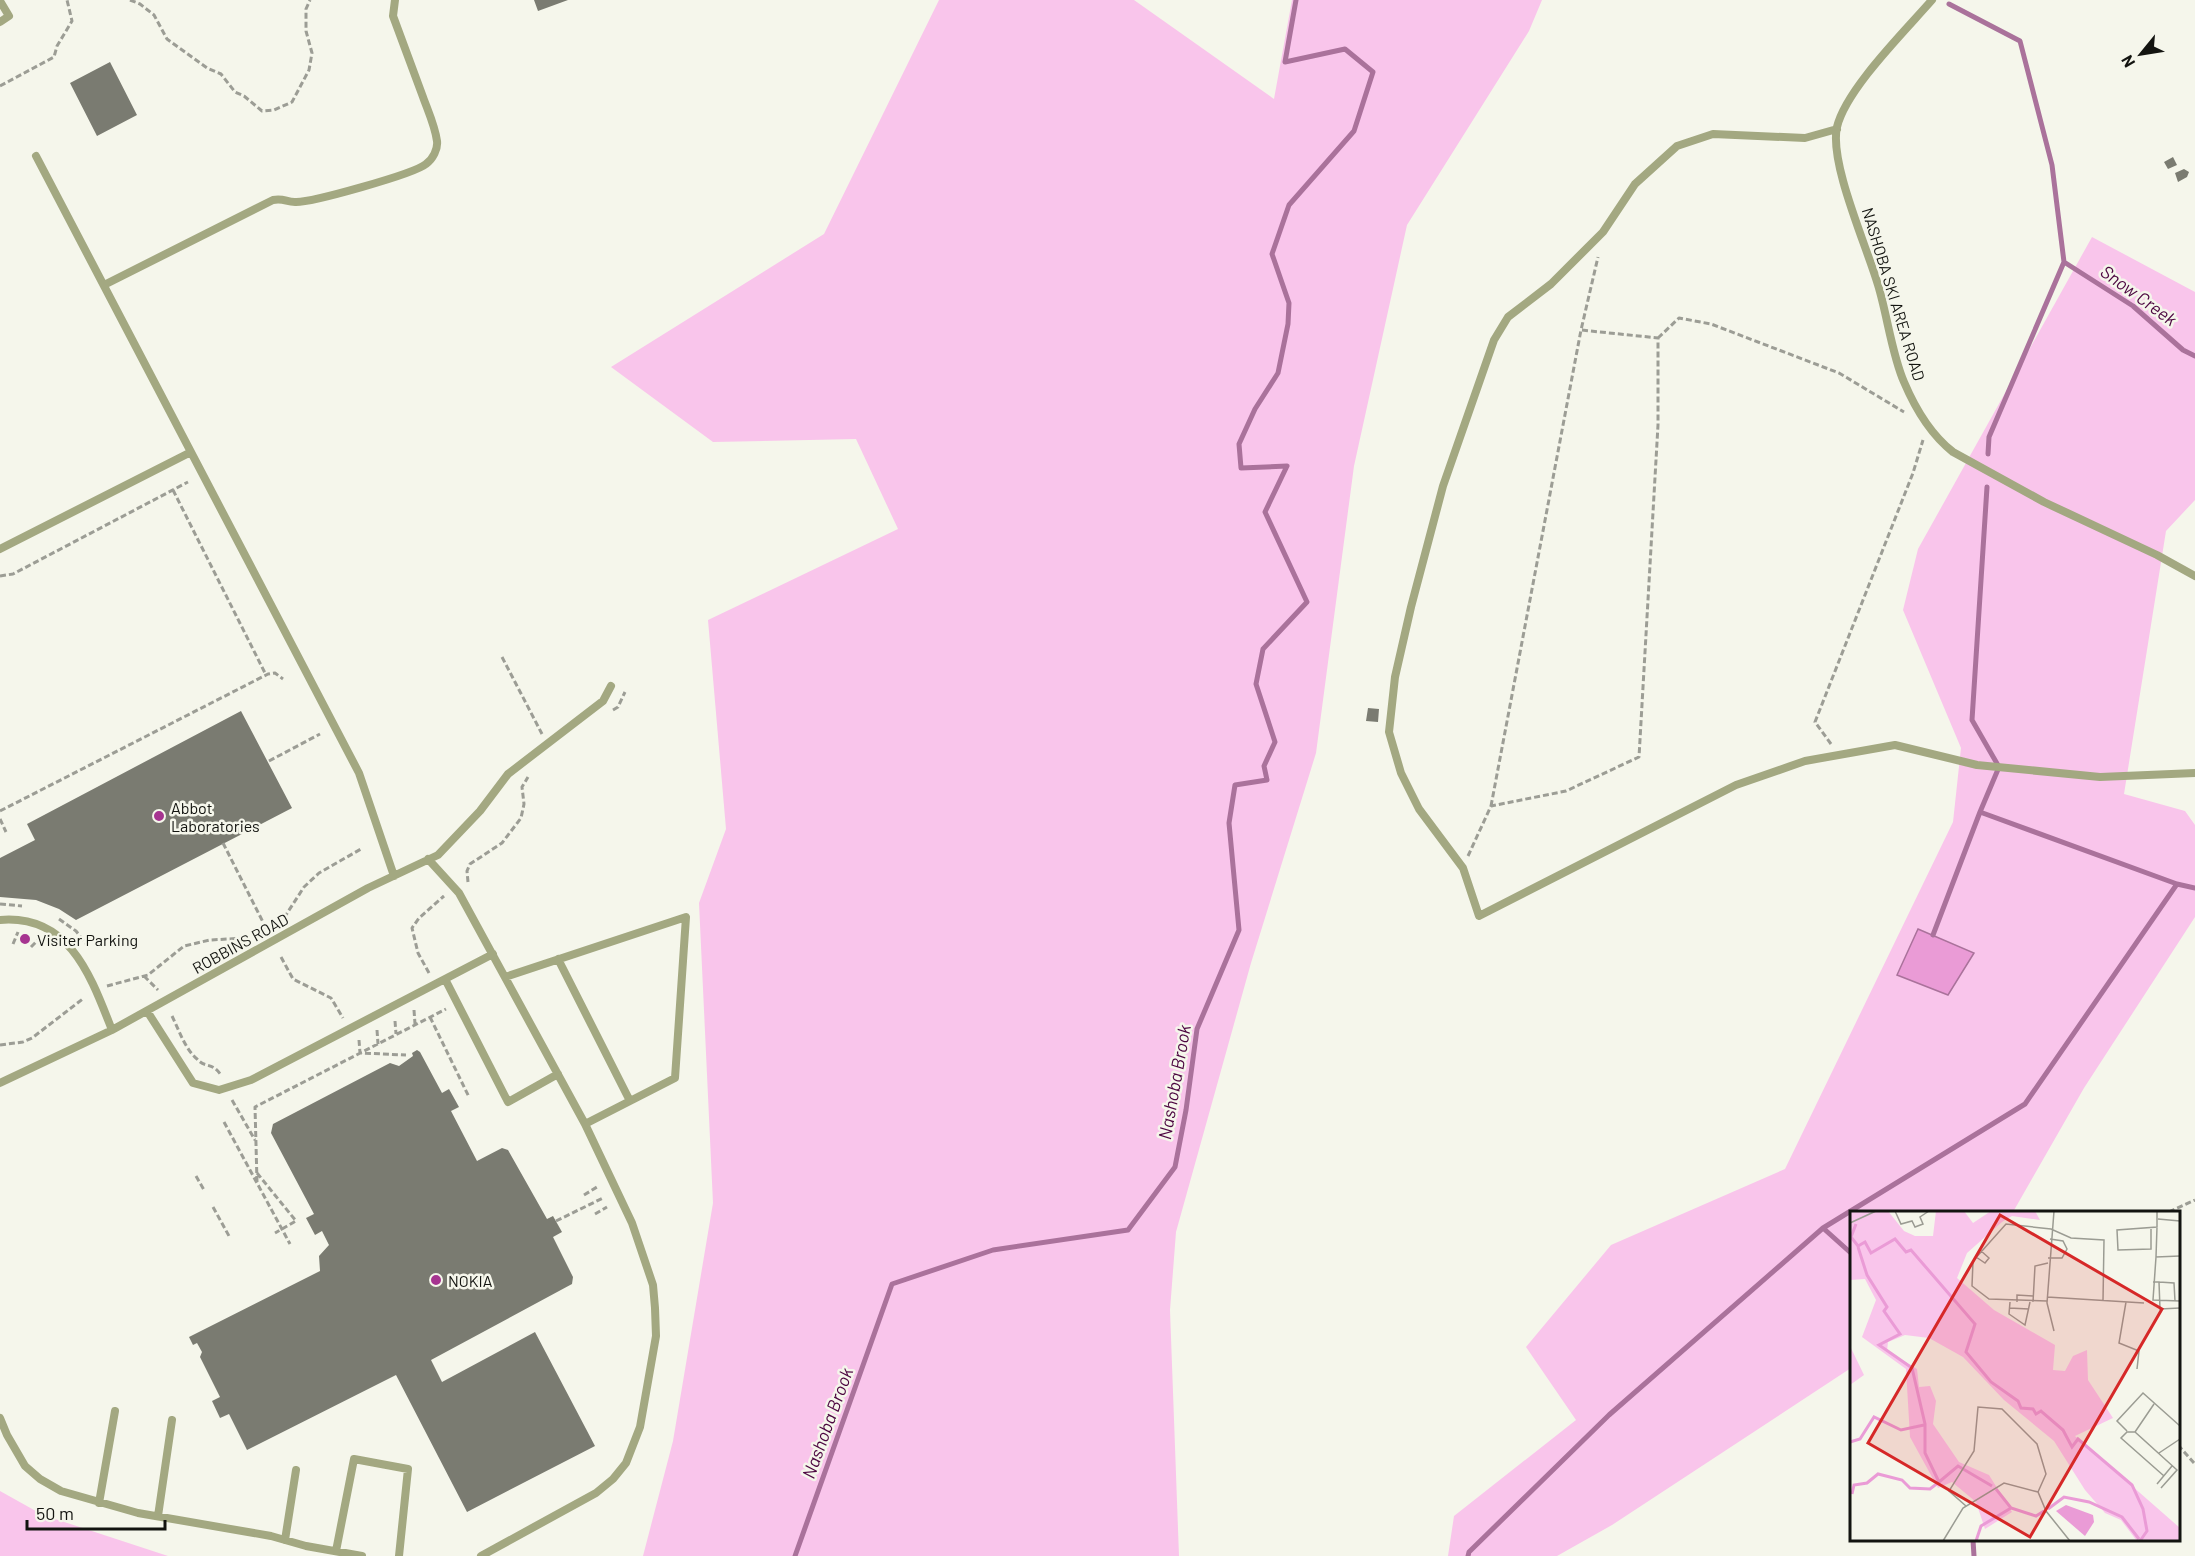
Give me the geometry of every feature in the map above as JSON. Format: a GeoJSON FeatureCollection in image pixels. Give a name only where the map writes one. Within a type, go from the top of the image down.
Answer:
{"type":"FeatureCollection","features":[{"type":"Feature","properties":{"kind":"lane"},"geometry":{"type":"LineString","coordinates":[[104,285],[273,200],[282,198],[296,202],[323,196],[415,171],[428,164],[436,153],[438,142],[393,16],[395,0]]}},
{"type":"Feature","properties":{"kind":"lane","name":"NASHOBA SKI AREA ROAD"},"geometry":{"type":"LineString","coordinates":[[1932,0],[1872,67],[1850,99],[1837,129],[1836,143],[1843,179],[1878,285],[1902,379],[1916,408],[1945,446],[2044,502],[2157,555],[2195,576]]}},
{"type":"Feature","properties":{"kind":"lane"},"geometry":{"type":"LineString","coordinates":[[0,2],[9,16],[0,22]]}},
{"type":"Feature","properties":{"kind":"lane"},"geometry":{"type":"LineString","coordinates":[[1837,129],[1805,138],[1713,134],[1677,146],[1635,184],[1604,231],[1551,284],[1508,317],[1494,340],[1443,486],[1395,677],[1389,732],[1401,773],[1419,809],[1463,868],[1479,916],[1736,785],[1805,761],[1895,745],[1977,765],[2100,777],[2195,773]]}},
{"type":"Feature","properties":{"kind":"lane"},"geometry":{"type":"LineString","coordinates":[[36,156],[359,773],[394,876]]}},
{"type":"Feature","properties":{"kind":"lane"},"geometry":{"type":"LineString","coordinates":[[0,549],[190,452]]}},
{"type":"Feature","properties":{"kind":"lane","name":"ROBBINS ROAD"},"geometry":{"type":"LineString","coordinates":[[0,1083],[112,1030],[394,876],[438,855],[480,810],[507,774],[603,701],[611,686]]}},
{"type":"Feature","properties":{"kind":"lane"},"geometry":{"type":"LineString","coordinates":[[429,859],[459,893],[585,1124],[632,1223],[653,1285],[656,1336],[640,1427],[626,1463],[614,1479],[596,1493],[481,1556]]}},
{"type":"Feature","properties":{"kind":"lane"},"geometry":{"type":"LineString","coordinates":[[506,977],[686,917],[675,1078],[585,1124]]}},
{"type":"Feature","properties":{"kind":"lane"},"geometry":{"type":"LineString","coordinates":[[0,920],[11,919],[39,924],[55,933],[72,948],[90,976],[112,1030]]}},
{"type":"Feature","properties":{"kind":"lane"},"geometry":{"type":"LineString","coordinates":[[147,1011],[193,1083],[219,1090],[251,1080],[493,954]]}},
{"type":"Feature","properties":{"kind":"lane"},"geometry":{"type":"LineString","coordinates":[[558,959],[630,1101]]}},
{"type":"Feature","properties":{"kind":"lane"},"geometry":{"type":"LineString","coordinates":[[445,979],[508,1102],[558,1074]]}},
{"type":"Feature","properties":{"kind":"lane"},"geometry":{"type":"LineString","coordinates":[[99,1503],[115,1411]]}},
{"type":"Feature","properties":{"kind":"lane"},"geometry":{"type":"LineString","coordinates":[[0,1418],[25,1466],[40,1479],[61,1491],[99,1503],[158,1516],[362,1556]]}},
{"type":"Feature","properties":{"kind":"lane"},"geometry":{"type":"LineString","coordinates":[[158,1516],[172,1420]]}},
{"type":"Feature","properties":{"kind":"lane"},"geometry":{"type":"LineString","coordinates":[[336,1551],[354,1459],[408,1469],[399,1556]]}},
{"type":"Feature","properties":{"kind":"lane"},"geometry":{"type":"LineString","coordinates":[[285,1540],[296,1470]]}},
{"type":"Feature","properties":{"kind":"path"},"geometry":{"type":"LineString","coordinates":[[0,86],[54,57],[57,46],[72,21],[67,0]]}},
{"type":"Feature","properties":{"kind":"path"},"geometry":{"type":"LineString","coordinates":[[130,0],[140,4],[154,15],[167,39],[207,68],[221,74],[235,93],[244,96],[262,111],[274,110],[292,102],[309,70],[312,53],[306,31],[306,9],[310,0]]}},
{"type":"Feature","properties":{"kind":"path"},"geometry":{"type":"LineString","coordinates":[[1463,868],[1491,806],[1581,330],[1604,231]]}},
{"type":"Feature","properties":{"kind":"path"},"geometry":{"type":"LineString","coordinates":[[1491,806],[1566,791],[1639,757],[1658,425],[1658,338],[1679,318],[1711,324],[1839,373],[1928,426],[1913,473],[1815,722],[1840,755]]}},
{"type":"Feature","properties":{"kind":"path"},"geometry":{"type":"LineString","coordinates":[[1581,330],[1658,338]]}},
{"type":"Feature","properties":{"kind":"path"},"geometry":{"type":"LineString","coordinates":[[0,576],[13,574],[188,482]]}},
{"type":"Feature","properties":{"kind":"path"},"geometry":{"type":"LineString","coordinates":[[173,490],[266,675]]}},
{"type":"Feature","properties":{"kind":"path"},"geometry":{"type":"LineString","coordinates":[[502,657],[543,735]]}},
{"type":"Feature","properties":{"kind":"path"},"geometry":{"type":"LineString","coordinates":[[0,812],[266,675],[275,673],[283,679]]}},
{"type":"Feature","properties":{"kind":"path"},"geometry":{"type":"LineString","coordinates":[[609,714],[618,707],[625,692]]}},
{"type":"Feature","properties":{"kind":"path"},"geometry":{"type":"LineString","coordinates":[[269,760],[320,734]]}},
{"type":"Feature","properties":{"kind":"path"},"geometry":{"type":"LineString","coordinates":[[468,884],[467,871],[470,864],[502,843],[521,818],[524,804],[522,787],[533,773]]}},
{"type":"Feature","properties":{"kind":"path"},"geometry":{"type":"LineString","coordinates":[[0,819],[6,831]]}},
{"type":"Feature","properties":{"kind":"path"},"geometry":{"type":"LineString","coordinates":[[224,843],[267,930]]}},
{"type":"Feature","properties":{"kind":"path"},"geometry":{"type":"LineString","coordinates":[[279,923],[304,887],[319,873],[361,849]]}},
{"type":"Feature","properties":{"kind":"path"},"geometry":{"type":"LineString","coordinates":[[429,973],[418,953],[412,928],[419,918],[444,896]]}},
{"type":"Feature","properties":{"kind":"path"},"geometry":{"type":"LineString","coordinates":[[261,933],[273,926]]}},
{"type":"Feature","properties":{"kind":"path"},"geometry":{"type":"LineString","coordinates":[[14,944],[20,928]]}},
{"type":"Feature","properties":{"kind":"path"},"geometry":{"type":"LineString","coordinates":[[31,947],[42,936]]}},
{"type":"Feature","properties":{"kind":"path"},"geometry":{"type":"LineString","coordinates":[[105,987],[144,976],[158,968],[184,946],[210,940],[244,939],[254,936]]}},
{"type":"Feature","properties":{"kind":"path"},"geometry":{"type":"LineString","coordinates":[[281,957],[293,979],[331,998],[343,1018]]}},
{"type":"Feature","properties":{"kind":"path"},"geometry":{"type":"LineString","coordinates":[[144,976],[160,991]]}},
{"type":"Feature","properties":{"kind":"path"},"geometry":{"type":"LineString","coordinates":[[0,1045],[23,1042],[32,1038],[88,995]]}},
{"type":"Feature","properties":{"kind":"path"},"geometry":{"type":"LineString","coordinates":[[414,1006],[416,1024]]}},
{"type":"Feature","properties":{"kind":"path"},"geometry":{"type":"LineString","coordinates":[[257,1182],[255,1107],[448,1008]]}},
{"type":"Feature","properties":{"kind":"path"},"geometry":{"type":"LineString","coordinates":[[171,1016],[192,1054],[199,1062],[215,1067],[222,1077]]}},
{"type":"Feature","properties":{"kind":"path"},"geometry":{"type":"LineString","coordinates":[[394,1016],[396,1034]]}},
{"type":"Feature","properties":{"kind":"path"},"geometry":{"type":"LineString","coordinates":[[430,1017],[470,1097]]}},
{"type":"Feature","properties":{"kind":"path"},"geometry":{"type":"LineString","coordinates":[[377,1025],[378,1044]]}},
{"type":"Feature","properties":{"kind":"path"},"geometry":{"type":"LineString","coordinates":[[358,1035],[360,1053]]}},
{"type":"Feature","properties":{"kind":"path"},"geometry":{"type":"LineString","coordinates":[[360,1053],[406,1055]]}},
{"type":"Feature","properties":{"kind":"path"},"geometry":{"type":"LineString","coordinates":[[232,1100],[256,1142]]}},
{"type":"Feature","properties":{"kind":"path"},"geometry":{"type":"LineString","coordinates":[[224,1122],[290,1244]]}},
{"type":"Feature","properties":{"kind":"path"},"geometry":{"type":"LineString","coordinates":[[256,1173],[296,1221],[275,1233]]}},
{"type":"Feature","properties":{"kind":"path"},"geometry":{"type":"LineString","coordinates":[[196,1176],[204,1190]]}},
{"type":"Feature","properties":{"kind":"path"},"geometry":{"type":"LineString","coordinates":[[584,1195],[597,1188]]}},
{"type":"Feature","properties":{"kind":"path"},"geometry":{"type":"LineString","coordinates":[[556,1221],[603,1198]]}},
{"type":"Feature","properties":{"kind":"path"},"geometry":{"type":"LineString","coordinates":[[2171,1211],[2195,1200]]}},
{"type":"Feature","properties":{"kind":"path"},"geometry":{"type":"LineString","coordinates":[[213,1207],[229,1236]]}},
{"type":"Feature","properties":{"kind":"path"},"geometry":{"type":"LineString","coordinates":[[595,1214],[607,1208]]}},
{"type":"Feature","properties":{"kind":"path"},"geometry":{"type":"LineString","coordinates":[[2180,1447],[2195,1464]]}},
{"type":"Feature","properties":{"kind":"shaded area"},"geometry":{"type":"Polygon","coordinates":[[[939,0],[1134,0],[1274,99],[1292,0],[1542,0],[1529,31],[1407,225],[1354,466],[1316,753],[1251,963],[1176,1232],[1170,1310],[1179,1556],[643,1556],[673,1441],[713,1203],[699,903],[726,829],[708,620],[898,529],[856,439],[713,442],[611,367],[824,234],[939,0]]]}},
{"type":"Feature","properties":{"kind":"shaded area"},"geometry":{"type":"Polygon","coordinates":[[[2092,237],[2195,292],[2195,500],[2166,531],[2124,794],[2185,811],[2195,825],[2195,917],[2084,1088],[2014,1211],[1850,1211],[1850,1369],[1612,1525],[1557,1556],[1448,1556],[1454,1516],[1576,1420],[1526,1347],[1611,1245],[1785,1169],[1953,822],[1961,748],[1903,610],[1918,549],[2092,237]]]}},
{"type":"Feature","properties":{"kind":"shaded area"},"geometry":{"type":"Polygon","coordinates":[[[1918,929],[1974,953],[1948,995],[1897,975],[1918,929]]]}},
{"type":"Feature","properties":{"kind":"shaded area"},"geometry":{"type":"Polygon","coordinates":[[[0,1491],[43,1515],[168,1556],[0,1556],[0,1491]]]}},
{"type":"Feature","properties":{"kind":"building"},"geometry":{"type":"Polygon","coordinates":[[[534,0],[568,0],[538,11],[534,0]]]}},
{"type":"Feature","properties":{"kind":"building"},"geometry":{"type":"Polygon","coordinates":[[[110,62],[137,115],[97,136],[70,83],[110,62]]]}},
{"type":"Feature","properties":{"kind":"building"},"geometry":{"type":"Polygon","coordinates":[[[2173,157],[2177,165],[2168,169],[2164,162],[2173,157]]]}},
{"type":"Feature","properties":{"kind":"building"},"geometry":{"type":"Polygon","coordinates":[[[2184,169],[2189,172],[2187,177],[2178,182],[2175,173],[2184,169]]]}},
{"type":"Feature","properties":{"kind":"building"},"geometry":{"type":"Polygon","coordinates":[[[1368,708],[1379,709],[1378,722],[1366,721],[1368,708]]]}},
{"type":"Feature","properties":{"kind":"building","name":"Abbot Laboratories"},"geometry":{"type":"Polygon","coordinates":[[[241,711],[292,808],[76,920],[59,909],[36,900],[0,897],[0,858],[35,840],[27,824],[241,711]]]}},
{"type":"Feature","properties":{"kind":"building","name":"NOKIA"},"geometry":{"type":"Polygon","coordinates":[[[417,1050],[442,1093],[449,1089],[459,1107],[451,1111],[477,1161],[502,1148],[508,1150],[547,1219],[553,1216],[562,1232],[553,1237],[573,1277],[572,1284],[431,1360],[442,1382],[535,1332],[595,1446],[467,1512],[396,1375],[247,1450],[229,1414],[220,1418],[212,1401],[220,1397],[200,1357],[202,1352],[197,1343],[193,1345],[189,1337],[320,1271],[319,1256],[329,1245],[322,1231],[315,1235],[306,1218],[314,1214],[271,1133],[273,1124],[390,1063],[399,1066],[413,1056],[412,1053],[417,1050]]]}},
{"type":"Feature","properties":{"kind":"waterway","name":"Nashoba Brook"},"geometry":{"type":"LineString","coordinates":[[795,1556],[892,1284],[993,1250],[1128,1230],[1175,1167],[1186,1110],[1197,1029],[1239,930],[1229,823],[1235,785],[1267,780],[1264,766],[1275,742],[1256,684],[1263,649],[1307,602],[1265,512],[1287,466],[1241,468],[1239,444],[1255,409],[1278,373],[1288,324],[1289,303],[1272,254],[1289,205],[1354,131],[1373,72],[1345,49],[1285,62],[1296,0]]}},
{"type":"Feature","properties":{"kind":"waterway"},"geometry":{"type":"LineString","coordinates":[[1949,4],[2020,41],[2052,165],[2064,262],[1989,437],[1988,454]]}},
{"type":"Feature","properties":{"kind":"waterway","name":"Snow Creek"},"geometry":{"type":"LineString","coordinates":[[2064,262],[2133,306],[2183,350],[2195,356]]}},
{"type":"Feature","properties":{"kind":"waterway"},"geometry":{"type":"LineString","coordinates":[[1851,1211],[2025,1104],[2177,884],[1980,812],[1999,767],[1972,720],[1987,487]]}},
{"type":"Feature","properties":{"kind":"waterway"},"geometry":{"type":"LineString","coordinates":[[1933,935],[1980,812]]}},
{"type":"Feature","properties":{"kind":"waterway"},"geometry":{"type":"LineString","coordinates":[[2177,884],[2195,888]]}},
{"type":"Feature","properties":{"kind":"waterway"},"geometry":{"type":"LineString","coordinates":[[1468,1556],[1469,1552],[1609,1415],[1823,1228],[1850,1211]]}},
{"type":"Feature","properties":{"kind":"waterway"},"geometry":{"type":"LineString","coordinates":[[1823,1228],[1850,1252]]}},
{"type":"Feature","properties":{"kind":"waterway"},"geometry":{"type":"LineString","coordinates":[[1973,1541],[1974,1556]]}},
{"type":"Feature","properties":{"kind":"place","name":"Abbot Laboratories"},"geometry":{"type":"Point","coordinates":[159,816]}},
{"type":"Feature","properties":{"kind":"place","name":"Visiter Parking"},"geometry":{"type":"Point","coordinates":[25,939]}},
{"type":"Feature","properties":{"kind":"place","name":"NOKIA"},"geometry":{"type":"Point","coordinates":[436,1280]}}]}
